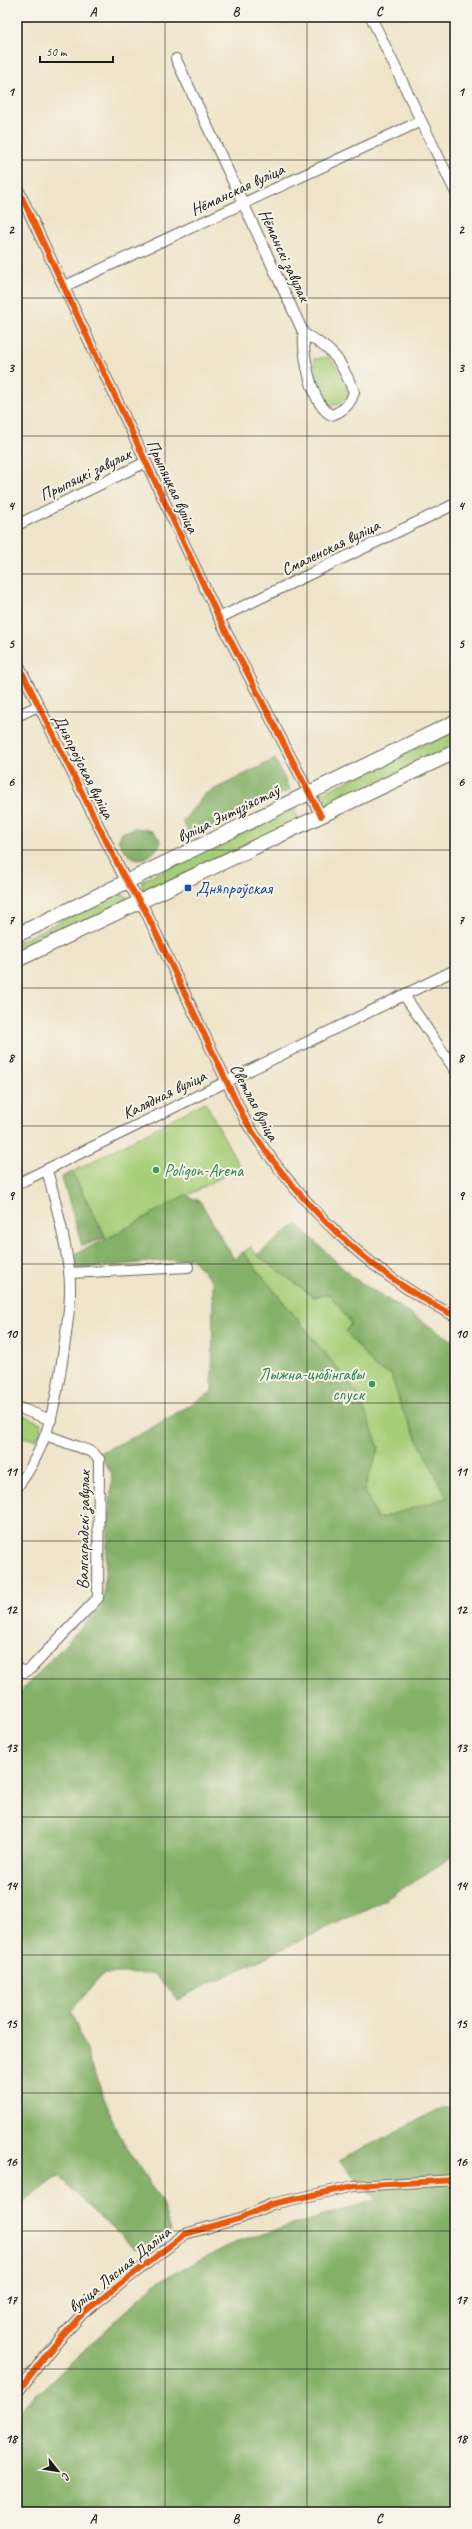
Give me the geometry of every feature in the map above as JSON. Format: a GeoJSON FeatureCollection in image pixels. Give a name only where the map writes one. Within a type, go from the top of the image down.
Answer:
{"type":"FeatureCollection","features":[{"type":"Feature","properties":{"kind":"street"},"geometry":{"type":"LineString","coordinates":[[371,17],[455,191]]}},
{"type":"Feature","properties":{"kind":"street","name":"Нёманскі завулак"},"geometry":{"type":"LineString","coordinates":[[176,59],[304,334],[302,349],[305,365],[321,406],[326,412],[332,415],[343,410],[351,402],[354,392],[340,361],[332,351],[304,334]]}},
{"type":"Feature","properties":{"kind":"street","name":"Нёманская вуліца"},"geometry":{"type":"LineString","coordinates":[[65,286],[421,120]]}},
{"type":"Feature","properties":{"kind":"street","name":"Прыпяцкая вуліца"},"geometry":{"type":"LineString","coordinates":[[17,186],[219,618],[308,794],[321,816]]}},
{"type":"Feature","properties":{"kind":"street","name":"Прыпяцкі завулак"},"geometry":{"type":"LineString","coordinates":[[17,525],[146,462]]}},
{"type":"Feature","properties":{"kind":"street","name":"Смаленская вуліца"},"geometry":{"type":"LineString","coordinates":[[219,618],[455,504]]}},
{"type":"Feature","properties":{"kind":"street","name":"Дняпроўская вуліца"},"geometry":{"type":"LineString","coordinates":[[17,662],[127,882],[140,903]]}},
{"type":"Feature","properties":{"kind":"street"},"geometry":{"type":"LineString","coordinates":[[17,716],[38,706]]}},
{"type":"Feature","properties":{"kind":"street","name":"вуліца Энтузіястаў"},"geometry":{"type":"LineString","coordinates":[[17,935],[455,722]]}},
{"type":"Feature","properties":{"kind":"street"},"geometry":{"type":"LineString","coordinates":[[17,960],[140,903],[455,752]]}},
{"type":"Feature","properties":{"kind":"street","name":"Светлая вуліца"},"geometry":{"type":"LineString","coordinates":[[140,903],[245,1120],[264,1151],[339,1236],[371,1265],[435,1306],[455,1316]]}},
{"type":"Feature","properties":{"kind":"street","name":"Калядная вуліца"},"geometry":{"type":"LineString","coordinates":[[17,1184],[455,970]]}},
{"type":"Feature","properties":{"kind":"street"},"geometry":{"type":"LineString","coordinates":[[404,995],[455,1070]]}},
{"type":"Feature","properties":{"kind":"street"},"geometry":{"type":"LineString","coordinates":[[17,1487],[27,1474],[46,1435],[51,1420],[58,1392],[69,1313],[69,1273],[59,1218],[47,1170]]}},
{"type":"Feature","properties":{"kind":"street"},"geometry":{"type":"LineString","coordinates":[[69,1273],[188,1267]]}},
{"type":"Feature","properties":{"kind":"street"},"geometry":{"type":"LineString","coordinates":[[17,1407],[51,1420]]}},
{"type":"Feature","properties":{"kind":"street","name":"Валгаградскі завулак"},"geometry":{"type":"LineString","coordinates":[[18,1669],[25,1672],[31,1668],[98,1598],[99,1459],[92,1452],[46,1435]]}},
{"type":"Feature","properties":{"kind":"street","name":"вуліца Лясная Даліна"},"geometry":{"type":"LineString","coordinates":[[17,2393],[46,2355],[82,2313],[185,2234],[241,2218],[272,2204],[354,2186],[455,2180]]}},
{"type":"Feature","properties":{"kind":"green space"},"geometry":{"type":"Polygon","coordinates":[[[329,357],[345,379],[349,394],[340,404],[327,405],[318,388],[314,359],[329,357]]]}},
{"type":"Feature","properties":{"kind":"green space"},"geometry":{"type":"Polygon","coordinates":[[[455,730],[455,745],[325,807],[318,795],[455,730]]]}},
{"type":"Feature","properties":{"kind":"green space"},"geometry":{"type":"Polygon","coordinates":[[[275,759],[290,790],[192,836],[182,822],[205,794],[275,759]]]}},
{"type":"Feature","properties":{"kind":"green space"},"geometry":{"type":"Polygon","coordinates":[[[294,808],[299,819],[146,893],[142,888],[142,881],[294,808]]]}},
{"type":"Feature","properties":{"kind":"green space"},"geometry":{"type":"Polygon","coordinates":[[[135,828],[151,831],[157,835],[161,843],[150,855],[144,858],[139,859],[128,854],[118,841],[122,833],[135,828]]]}},
{"type":"Feature","properties":{"kind":"green space"},"geometry":{"type":"Polygon","coordinates":[[[121,893],[127,897],[126,904],[17,956],[17,942],[121,893]]]}},
{"type":"Feature","properties":{"kind":"green space","name":"Poligon-Arena"},"geometry":{"type":"Polygon","coordinates":[[[205,1102],[240,1167],[107,1239],[72,1172],[205,1102]]]}},
{"type":"Feature","properties":{"kind":"green space"},"geometry":{"type":"Polygon","coordinates":[[[72,1172],[105,1238],[82,1246],[62,1177],[72,1172]]]}},
{"type":"Feature","properties":{"kind":"green space"},"geometry":{"type":"Polygon","coordinates":[[[185,1195],[200,1201],[234,1259],[243,1252],[358,1394],[379,1448],[364,1489],[377,1519],[447,1498],[402,1409],[391,1374],[376,1368],[346,1332],[351,1323],[330,1294],[314,1297],[257,1255],[290,1229],[298,1225],[352,1277],[455,1342],[455,1855],[383,1901],[178,1999],[152,1973],[104,1973],[71,2011],[117,2132],[162,2203],[171,2231],[136,2249],[58,2177],[17,2206],[17,1695],[103,1605],[112,1474],[98,1453],[141,1434],[212,1392],[213,1282],[191,1258],[77,1269],[74,1254],[107,1239],[185,1195]]]}},
{"type":"Feature","properties":{"kind":"green space","name":"Лыжна-цюбінгавы спуск"},"geometry":{"type":"Polygon","coordinates":[[[251,1247],[257,1255],[314,1297],[330,1293],[351,1323],[376,1368],[391,1374],[402,1409],[448,1498],[377,1519],[364,1489],[379,1448],[358,1394],[243,1252],[251,1247]]]}},
{"type":"Feature","properties":{"kind":"green space"},"geometry":{"type":"Polygon","coordinates":[[[17,1413],[41,1423],[42,1431],[36,1440],[17,1436],[17,1413]]]}},
{"type":"Feature","properties":{"kind":"green space"},"geometry":{"type":"Polygon","coordinates":[[[441,2108],[455,2108],[455,2512],[17,2512],[17,2413],[158,2281],[236,2242],[376,2200],[339,2161],[441,2108]]]}},
{"type":"Feature","properties":{"kind":"cycle path"},"geometry":{"type":"LineString","coordinates":[[17,187],[219,618],[321,816]]}},
{"type":"Feature","properties":{"kind":"cycle path"},"geometry":{"type":"LineString","coordinates":[[17,662],[123,875],[145,910],[245,1120],[265,1150],[311,1207],[364,1257],[423,1299],[455,1316]]}},
{"type":"Feature","properties":{"kind":"cycle path"},"geometry":{"type":"LineString","coordinates":[[17,2393],[46,2355],[83,2313],[185,2234],[241,2218],[272,2204],[354,2186],[455,2180]]}},
{"type":"Feature","properties":{"kind":"place","name":"Дняпроўская"},"geometry":{"type":"Point","coordinates":[188,888]}},
{"type":"Feature","properties":{"kind":"place","name":"Poligon-Arena"},"geometry":{"type":"Point","coordinates":[156,1170]}},
{"type":"Feature","properties":{"kind":"place","name":"Лыжна-цюбінгавы спуск"},"geometry":{"type":"Point","coordinates":[372,1384]}}]}
